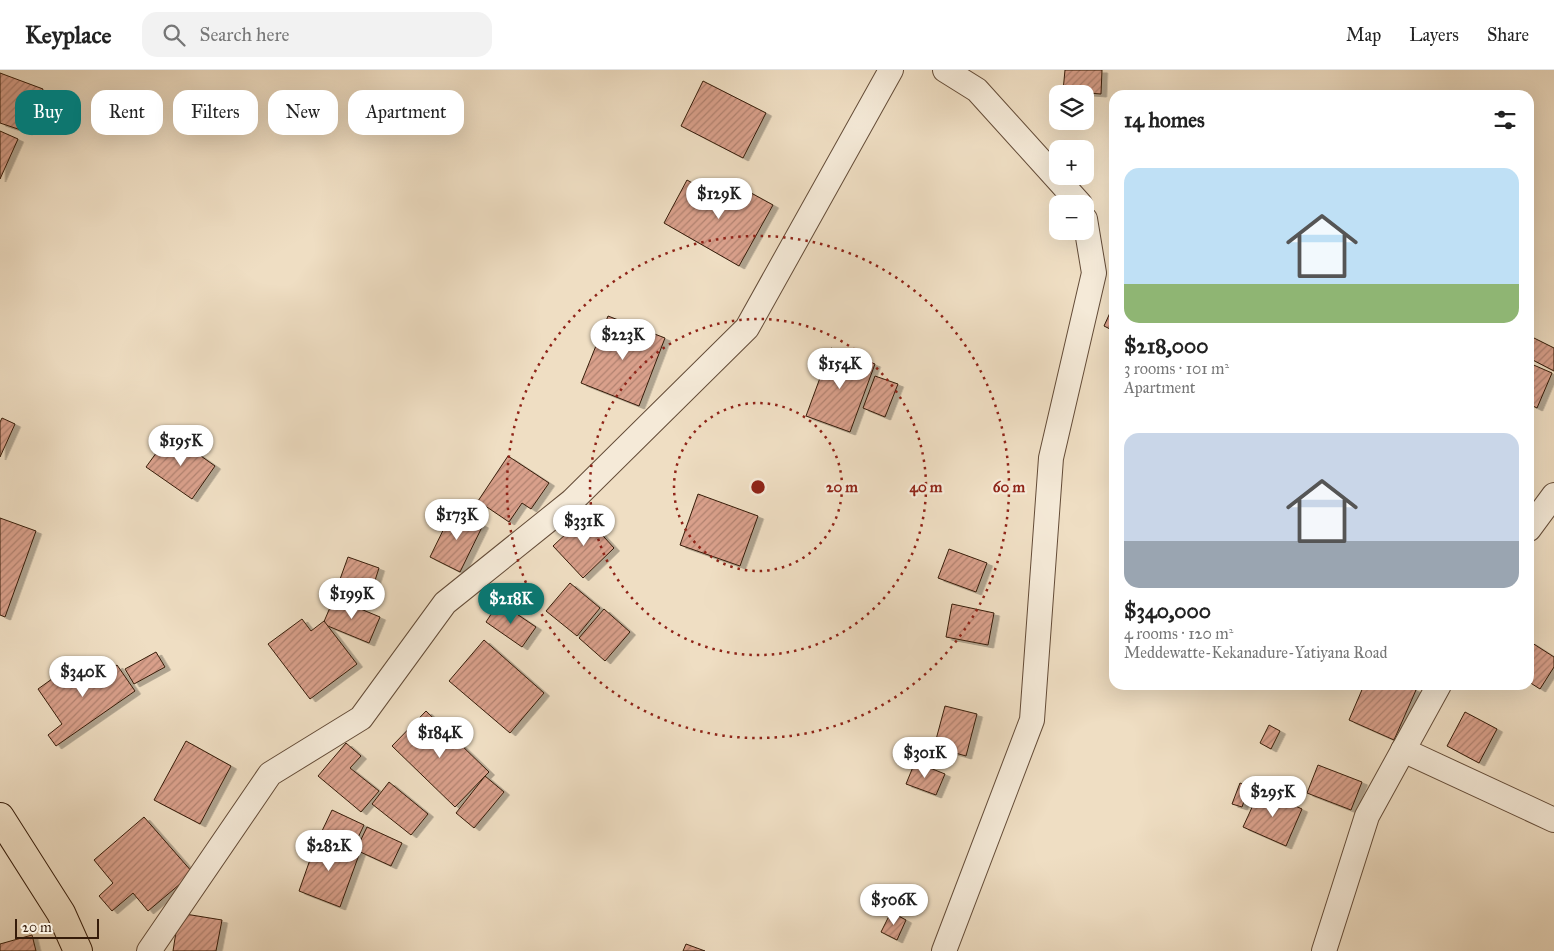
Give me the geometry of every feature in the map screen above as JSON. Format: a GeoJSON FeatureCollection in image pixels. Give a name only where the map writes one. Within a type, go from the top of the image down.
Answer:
{"type":"FeatureCollection","features":[{"type":"Feature","properties":{"kind":"main road"},"geometry":{"type":"LineString","coordinates":[[0,816],[61,913],[78,951]]}},
{"type":"Feature","properties":{"kind":"street"},"geometry":{"type":"LineString","coordinates":[[149,951],[270,774],[361,718],[446,603],[572,500],[747,328],[891,70]]}},
{"type":"Feature","properties":{"kind":"street"},"geometry":{"type":"LineString","coordinates":[[945,70],[977,90],[1072,195]]}},
{"type":"Feature","properties":{"kind":"street"},"geometry":{"type":"LineString","coordinates":[[944,951],[1032,720],[1051,458],[1094,273],[1088,240]]}},
{"type":"Feature","properties":{"kind":"street"},"geometry":{"type":"LineString","coordinates":[[1534,522],[1554,494]]}},
{"type":"Feature","properties":{"kind":"street"},"geometry":{"type":"LineString","coordinates":[[1324,951],[1368,816],[1436,690]]}},
{"type":"Feature","properties":{"kind":"street"},"geometry":{"type":"LineString","coordinates":[[1403,750],[1554,820]]}},
{"type":"Feature","properties":{"kind":"building"},"geometry":{"type":"Polygon","coordinates":[[[1065,70],[1102,70],[1101,94],[1094,93],[1094,85],[1064,85],[1065,70]]]}},
{"type":"Feature","properties":{"kind":"building"},"geometry":{"type":"Polygon","coordinates":[[[0,73],[43,89],[15,90],[15,128],[0,123],[0,73]]]}},
{"type":"Feature","properties":{"kind":"building"},"geometry":{"type":"Polygon","coordinates":[[[703,81],[766,113],[743,158],[681,126],[703,81]]]}},
{"type":"Feature","properties":{"kind":"building"},"geometry":{"type":"Polygon","coordinates":[[[0,131],[18,139],[0,179],[0,131]]]}},
{"type":"Feature","properties":{"kind":"building"},"geometry":{"type":"Polygon","coordinates":[[[687,180],[732,205],[742,188],[773,205],[739,266],[664,223],[687,180]]]}},
{"type":"Feature","properties":{"kind":"building"},"geometry":{"type":"Polygon","coordinates":[[[1109,315],[1109,328],[1104,326],[1109,315]]]}},
{"type":"Feature","properties":{"kind":"building"},"geometry":{"type":"Polygon","coordinates":[[[608,316],[665,338],[639,406],[581,383],[608,316]]]}},
{"type":"Feature","properties":{"kind":"building"},"geometry":{"type":"Polygon","coordinates":[[[1534,338],[1554,348],[1554,371],[1534,361],[1534,338]]]}},
{"type":"Feature","properties":{"kind":"building"},"geometry":{"type":"Polygon","coordinates":[[[831,348],[875,364],[850,432],[806,416],[831,348]]]}},
{"type":"Feature","properties":{"kind":"building"},"geometry":{"type":"Polygon","coordinates":[[[1534,365],[1552,373],[1537,408],[1534,406],[1534,365]]]}},
{"type":"Feature","properties":{"kind":"building"},"geometry":{"type":"Polygon","coordinates":[[[875,376],[898,384],[885,417],[863,408],[875,376]]]}},
{"type":"Feature","properties":{"kind":"building"},"geometry":{"type":"Polygon","coordinates":[[[2,418],[15,424],[0,457],[0,422],[2,418]]]}},
{"type":"Feature","properties":{"kind":"building"},"geometry":{"type":"Polygon","coordinates":[[[170,434],[215,466],[192,499],[146,467],[170,434]]]}},
{"type":"Feature","properties":{"kind":"building"},"geometry":{"type":"Polygon","coordinates":[[[508,456],[549,483],[531,509],[522,503],[509,522],[478,501],[508,456]]]}},
{"type":"Feature","properties":{"kind":"building"},"geometry":{"type":"Polygon","coordinates":[[[698,494],[758,516],[740,566],[680,545],[698,494]]]}},
{"type":"Feature","properties":{"kind":"building"},"geometry":{"type":"Polygon","coordinates":[[[453,510],[483,525],[460,572],[430,557],[453,510]]]}},
{"type":"Feature","properties":{"kind":"building"},"geometry":{"type":"Polygon","coordinates":[[[585,516],[614,548],[583,578],[553,546],[585,516]]]}},
{"type":"Feature","properties":{"kind":"building"},"geometry":{"type":"Polygon","coordinates":[[[0,518],[36,531],[5,617],[0,615],[0,518]]]}},
{"type":"Feature","properties":{"kind":"building"},"geometry":{"type":"Polygon","coordinates":[[[949,549],[987,563],[976,592],[938,578],[949,549]]]}},
{"type":"Feature","properties":{"kind":"building"},"geometry":{"type":"Polygon","coordinates":[[[348,557],[379,568],[371,593],[339,582],[348,557]]]}},
{"type":"Feature","properties":{"kind":"building"},"geometry":{"type":"Polygon","coordinates":[[[570,583],[600,608],[577,636],[546,611],[570,583]]]}},
{"type":"Feature","properties":{"kind":"building"},"geometry":{"type":"Polygon","coordinates":[[[334,598],[380,617],[369,643],[323,624],[334,598]]]}},
{"type":"Feature","properties":{"kind":"building"},"geometry":{"type":"Polygon","coordinates":[[[499,602],[536,627],[522,647],[486,622],[499,602]]]}},
{"type":"Feature","properties":{"kind":"building"},"geometry":{"type":"Polygon","coordinates":[[[952,604],[994,613],[988,645],[946,637],[952,604]]]}},
{"type":"Feature","properties":{"kind":"building"},"geometry":{"type":"Polygon","coordinates":[[[604,609],[630,632],[605,661],[579,638],[604,609]]]}},
{"type":"Feature","properties":{"kind":"building"},"geometry":{"type":"Polygon","coordinates":[[[302,619],[311,631],[324,621],[357,664],[310,699],[268,644],[302,619]]]}},
{"type":"Feature","properties":{"kind":"building"},"geometry":{"type":"Polygon","coordinates":[[[484,640],[544,693],[510,733],[449,681],[484,640]]]}},
{"type":"Feature","properties":{"kind":"building"},"geometry":{"type":"Polygon","coordinates":[[[1534,644],[1554,657],[1554,667],[1540,689],[1534,685],[1534,644]]]}},
{"type":"Feature","properties":{"kind":"building"},"geometry":{"type":"Polygon","coordinates":[[[156,652],[165,667],[134,684],[125,669],[156,652]]]}},
{"type":"Feature","properties":{"kind":"building"},"geometry":{"type":"Polygon","coordinates":[[[77,661],[92,683],[117,665],[135,691],[56,746],[48,735],[62,724],[38,689],[77,661]]]}},
{"type":"Feature","properties":{"kind":"building"},"geometry":{"type":"Polygon","coordinates":[[[1362,690],[1416,690],[1394,740],[1349,720],[1362,690]]]}},
{"type":"Feature","properties":{"kind":"building"},"geometry":{"type":"Polygon","coordinates":[[[945,706],[977,714],[966,756],[934,747],[945,706]]]}},
{"type":"Feature","properties":{"kind":"building"},"geometry":{"type":"Polygon","coordinates":[[[426,711],[489,772],[455,807],[392,746],[426,711]]]}},
{"type":"Feature","properties":{"kind":"building"},"geometry":{"type":"Polygon","coordinates":[[[1465,712],[1497,729],[1479,763],[1447,746],[1465,712]]]}},
{"type":"Feature","properties":{"kind":"building"},"geometry":{"type":"Polygon","coordinates":[[[1269,725],[1280,731],[1271,749],[1260,743],[1269,725]]]}},
{"type":"Feature","properties":{"kind":"building"},"geometry":{"type":"Polygon","coordinates":[[[186,741],[231,766],[200,824],[154,800],[186,741]]]}},
{"type":"Feature","properties":{"kind":"building"},"geometry":{"type":"Polygon","coordinates":[[[346,743],[361,756],[350,768],[379,791],[361,812],[318,776],[346,743]]]}},
{"type":"Feature","properties":{"kind":"building"},"geometry":{"type":"Polygon","coordinates":[[[915,762],[945,774],[936,795],[906,784],[915,762]]]}},
{"type":"Feature","properties":{"kind":"building"},"geometry":{"type":"Polygon","coordinates":[[[1318,765],[1362,782],[1351,810],[1307,793],[1318,765]]]}},
{"type":"Feature","properties":{"kind":"building"},"geometry":{"type":"Polygon","coordinates":[[[485,776],[504,792],[474,828],[456,813],[485,776]]]}},
{"type":"Feature","properties":{"kind":"building"},"geometry":{"type":"Polygon","coordinates":[[[389,782],[428,814],[411,835],[372,804],[389,782]]]}},
{"type":"Feature","properties":{"kind":"building"},"geometry":{"type":"Polygon","coordinates":[[[1240,783],[1249,787],[1242,807],[1232,804],[1240,783]]]}},
{"type":"Feature","properties":{"kind":"building"},"geometry":{"type":"Polygon","coordinates":[[[1260,790],[1302,809],[1286,846],[1243,827],[1260,790]]]}},
{"type":"Feature","properties":{"kind":"building"},"geometry":{"type":"Polygon","coordinates":[[[332,810],[364,825],[354,846],[322,831],[332,810]]]}},
{"type":"Feature","properties":{"kind":"building"},"geometry":{"type":"Polygon","coordinates":[[[144,817],[193,873],[148,911],[133,893],[112,911],[99,896],[113,883],[94,860],[144,817]]]}},
{"type":"Feature","properties":{"kind":"building"},"geometry":{"type":"Polygon","coordinates":[[[367,827],[402,843],[391,866],[356,850],[367,827]]]}},
{"type":"Feature","properties":{"kind":"building"},"geometry":{"type":"Polygon","coordinates":[[[318,837],[360,852],[340,907],[299,891],[318,837]]]}},
{"type":"Feature","properties":{"kind":"building"},"geometry":{"type":"Polygon","coordinates":[[[891,912],[906,920],[897,940],[881,932],[891,912]]]}},
{"type":"Feature","properties":{"kind":"building"},"geometry":{"type":"Polygon","coordinates":[[[179,913],[222,920],[216,951],[173,951],[179,913]]]}},
{"type":"Feature","properties":{"kind":"building"},"geometry":{"type":"Polygon","coordinates":[[[32,935],[36,951],[0,951],[0,944],[32,935]]]}},
{"type":"Feature","properties":{"kind":"building"},"geometry":{"type":"Polygon","coordinates":[[[686,944],[705,951],[683,951],[686,944]]]}}]}
